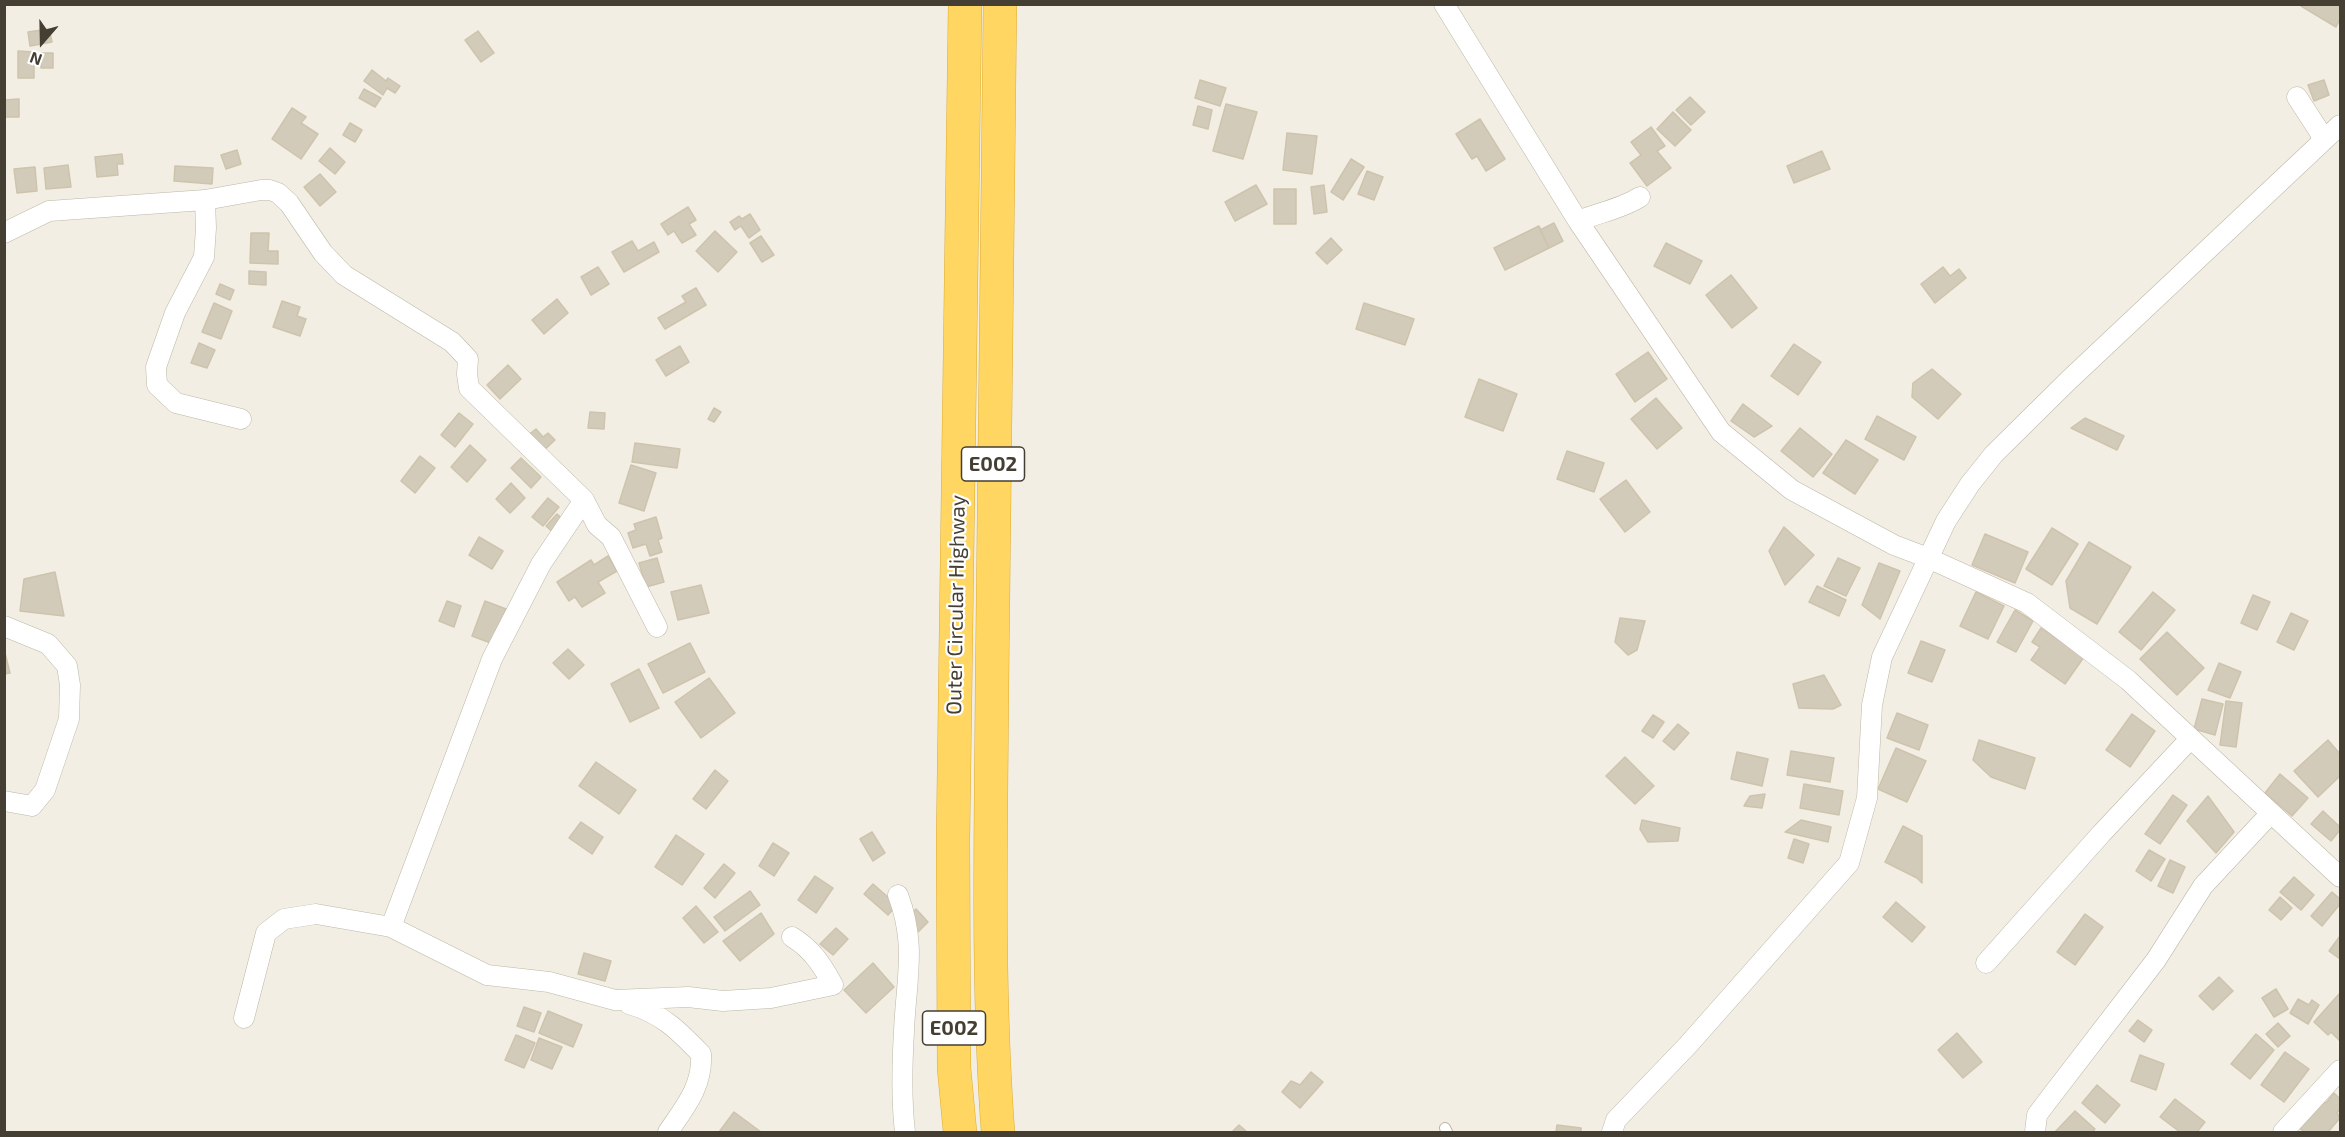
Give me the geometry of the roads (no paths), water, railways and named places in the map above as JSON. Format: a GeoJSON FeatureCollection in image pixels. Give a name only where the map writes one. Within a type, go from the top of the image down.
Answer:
{"type":"FeatureCollection","features":[{"type":"Feature","properties":{"kind":"highway","name":"Outer Circular Highway"},"geometry":{"type":"LineString","coordinates":[[960,1132],[954,1068],[953,922],[965,4]]}},
{"type":"Feature","properties":{"kind":"highway","name":"Outer Circular Highway"},"geometry":{"type":"LineString","coordinates":[[998,1132],[992,1047],[991,923],[993,425],[1000,4]]}},
{"type":"Feature","properties":{"kind":"street"},"geometry":{"type":"LineString","coordinates":[[1444,4],[1578,221],[1721,432],[1792,490],[1894,545],[2027,603],[2128,680],[2271,813],[2339,872]]}},
{"type":"Feature","properties":{"kind":"street"},"geometry":{"type":"LineString","coordinates":[[2297,97],[2323,141]]}},
{"type":"Feature","properties":{"kind":"street"},"geometry":{"type":"LineString","coordinates":[[1612,1132],[1616,1120],[1688,1045],[1849,862],[1866,798],[1872,705],[1882,657],[1946,521],[1970,484],[1994,454],[2118,333],[2205,254],[2263,196],[2340,125]]}},
{"type":"Feature","properties":{"kind":"street"},"geometry":{"type":"LineString","coordinates":[[4,233],[49,211],[205,200],[261,190],[278,193],[289,203],[323,254],[344,275],[452,342],[468,359],[467,374],[470,388],[584,500],[597,525],[611,537],[657,627]]}},
{"type":"Feature","properties":{"kind":"street"},"geometry":{"type":"LineString","coordinates":[[1578,221],[1627,205],[1640,197]]}},
{"type":"Feature","properties":{"kind":"street"},"geometry":{"type":"LineString","coordinates":[[205,200],[204,257],[175,313],[156,367],[157,385],[176,403],[241,419]]}},
{"type":"Feature","properties":{"kind":"street"},"geometry":{"type":"LineString","coordinates":[[391,927],[492,659],[540,564],[584,500]]}},
{"type":"Feature","properties":{"kind":"street"},"geometry":{"type":"LineString","coordinates":[[4,626],[48,644],[67,666],[70,685],[69,719],[45,790],[32,806],[4,801]]}},
{"type":"Feature","properties":{"kind":"street"},"geometry":{"type":"LineString","coordinates":[[1986,963],[2190,739]]}},
{"type":"Feature","properties":{"kind":"street"},"geometry":{"type":"LineString","coordinates":[[2035,1132],[2037,1115],[2156,960],[2203,886],[2271,813]]}},
{"type":"Feature","properties":{"kind":"street"},"geometry":{"type":"LineString","coordinates":[[898,895],[906,915],[910,942],[902,1075],[905,1132]]}},
{"type":"Feature","properties":{"kind":"street"},"geometry":{"type":"LineString","coordinates":[[244,1018],[266,933],[284,919],[315,914],[391,927],[487,975],[549,982],[615,1000],[649,1010],[677,1029],[701,1054],[702,1070],[693,1095],[668,1132]]}},
{"type":"Feature","properties":{"kind":"street"},"geometry":{"type":"LineString","coordinates":[[615,1000],[688,997],[723,1001],[771,999],[832,985],[822,964],[804,945],[792,937]]}},
{"type":"Feature","properties":{"kind":"street"},"geometry":{"type":"LineString","coordinates":[[2283,1132],[2340,1070]]}}]}
